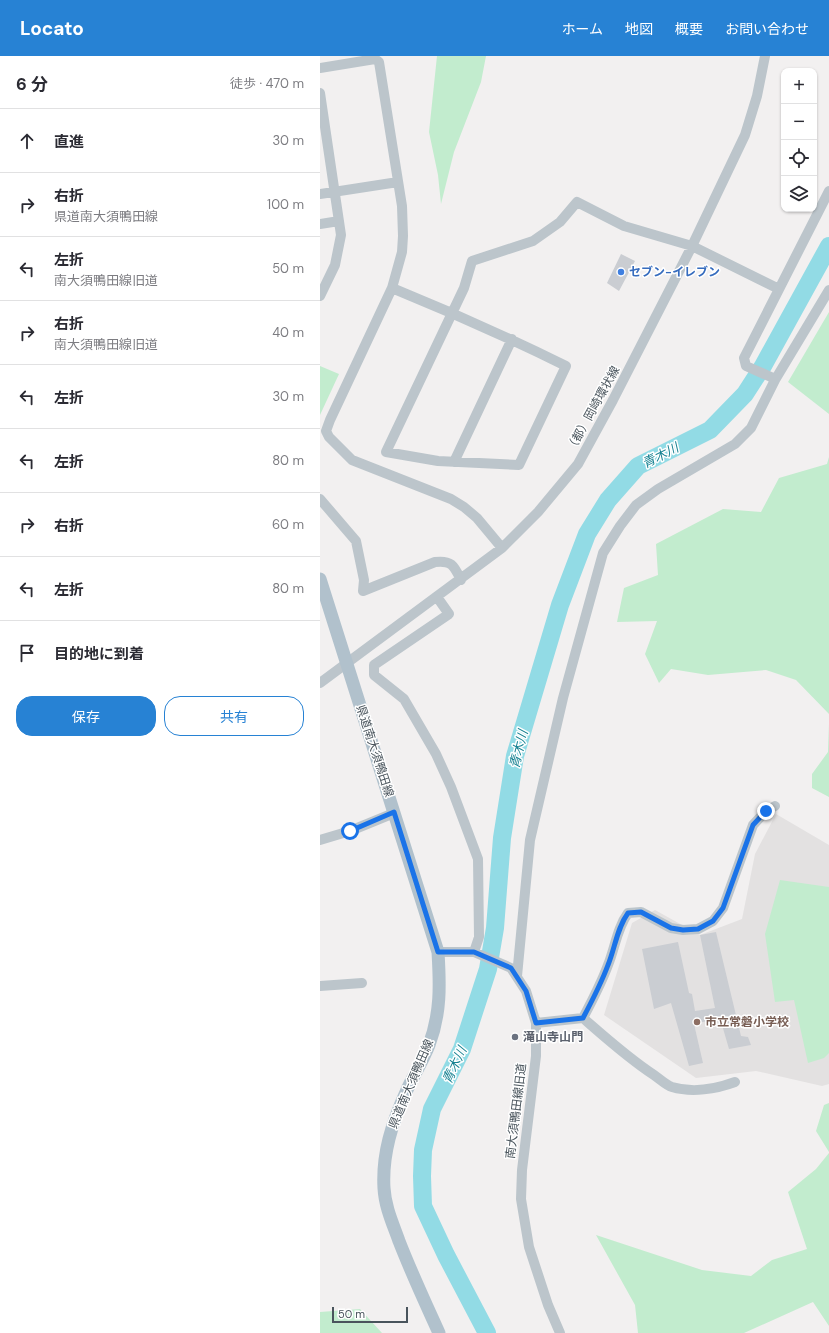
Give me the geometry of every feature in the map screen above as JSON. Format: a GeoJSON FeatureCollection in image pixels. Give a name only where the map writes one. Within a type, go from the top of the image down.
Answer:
{"type":"FeatureCollection","features":[{"type":"Feature","properties":{"kind":"main road","name":"県道南大須鴨田線"},"geometry":{"type":"LineString","coordinates":[[320,579],[438,952],[440,984],[438,1012],[429,1045],[391,1129],[384,1160],[384,1190],[390,1217],[407,1262],[439,1333]]}},
{"type":"Feature","properties":{"kind":"street","name":"（都）岡崎環状線"},"geometry":{"type":"LineString","coordinates":[[320,683],[461,580],[502,548],[538,512],[578,464],[614,400],[692,246],[745,135],[757,96],[765,56]]}},
{"type":"Feature","properties":{"kind":"street"},"geometry":{"type":"LineString","coordinates":[[320,68],[375,59],[379,62],[402,206],[403,236],[402,252],[392,288],[326,431],[329,437],[352,460],[451,499],[464,507],[478,518],[502,548]]}},
{"type":"Feature","properties":{"kind":"street"},"geometry":{"type":"LineString","coordinates":[[320,94],[341,235],[334,265],[320,296]]}},
{"type":"Feature","properties":{"kind":"street"},"geometry":{"type":"LineString","coordinates":[[320,194],[398,182]]}},
{"type":"Feature","properties":{"kind":"street"},"geometry":{"type":"LineString","coordinates":[[773,378],[746,366],[744,358],[829,191]]}},
{"type":"Feature","properties":{"kind":"street"},"geometry":{"type":"LineString","coordinates":[[392,288],[453,313],[512,339],[566,366],[519,465],[438,462],[386,452],[453,313],[464,288],[472,261],[533,241],[560,222],[577,202],[624,226],[692,246],[779,289]]}},
{"type":"Feature","properties":{"kind":"street"},"geometry":{"type":"LineString","coordinates":[[320,224],[340,221]]}},
{"type":"Feature","properties":{"kind":"street"},"geometry":{"type":"LineString","coordinates":[[438,952],[477,954],[514,972],[530,840],[563,698],[603,553],[620,526],[636,505],[658,489],[735,444],[751,428],[773,378],[829,290]]}},
{"type":"Feature","properties":{"kind":"street"},"geometry":{"type":"LineString","coordinates":[[454,462],[512,339]]}},
{"type":"Feature","properties":{"kind":"street"},"geometry":{"type":"LineString","coordinates":[[320,499],[356,541],[364,580],[364,591],[435,562],[446,561],[452,564],[461,580]]}},
{"type":"Feature","properties":{"kind":"street"},"geometry":{"type":"LineString","coordinates":[[437,597],[449,614],[374,665],[374,675],[404,699],[436,754],[451,787],[478,859],[479,937],[477,954]]}},
{"type":"Feature","properties":{"kind":"street"},"geometry":{"type":"LineString","coordinates":[[583,1018],[598,990],[609,964],[622,922],[628,913],[641,912],[671,928],[683,930],[698,929],[713,921],[723,908],[753,825],[766,811],[775,806]]}},
{"type":"Feature","properties":{"kind":"street"},"geometry":{"type":"LineString","coordinates":[[320,840],[350,831],[394,812]]}},
{"type":"Feature","properties":{"kind":"street","name":"南大須鴨田線旧道"},"geometry":{"type":"LineString","coordinates":[[514,972],[526,991],[536,1023],[536,1056],[522,1170],[521,1199],[529,1247],[548,1305],[560,1333]]}},
{"type":"Feature","properties":{"kind":"street"},"geometry":{"type":"LineString","coordinates":[[320,986],[362,983]]}},
{"type":"Feature","properties":{"kind":"street"},"geometry":{"type":"LineString","coordinates":[[536,1023],[583,1018],[630,1059],[671,1086],[684,1089],[700,1089],[723,1087],[735,1082]]}},
{"type":"Feature","properties":{"kind":"shaded area"},"geometry":{"type":"Polygon","coordinates":[[[776,814],[829,845],[829,1084],[822,1086],[756,1071],[696,1078],[604,1015],[632,923],[655,910],[700,935],[742,919],[755,854],[776,814]]]}},
{"type":"Feature","properties":{"kind":"green space"},"geometry":{"type":"Polygon","coordinates":[[[437,56],[486,56],[481,82],[454,152],[441,204],[438,175],[429,132],[437,56]]]}},
{"type":"Feature","properties":{"kind":"green space"},"geometry":{"type":"Polygon","coordinates":[[[829,312],[829,414],[788,382],[829,312]]]}},
{"type":"Feature","properties":{"kind":"green space"},"geometry":{"type":"Polygon","coordinates":[[[320,366],[339,374],[320,415],[320,366]]]}},
{"type":"Feature","properties":{"kind":"green space"},"geometry":{"type":"Polygon","coordinates":[[[829,457],[829,714],[796,680],[766,670],[708,675],[671,669],[659,683],[645,654],[657,621],[617,622],[624,588],[658,575],[656,544],[723,509],[761,512],[779,478],[827,464],[829,457]]]}},
{"type":"Feature","properties":{"kind":"green space"},"geometry":{"type":"Polygon","coordinates":[[[829,724],[829,797],[812,788],[812,774],[828,752],[829,724]]]}},
{"type":"Feature","properties":{"kind":"green space"},"geometry":{"type":"Polygon","coordinates":[[[780,880],[829,887],[829,1053],[824,1058],[808,1063],[794,1000],[775,1002],[765,934],[780,880]]]}},
{"type":"Feature","properties":{"kind":"green space"},"geometry":{"type":"Polygon","coordinates":[[[829,1103],[829,1152],[816,1131],[824,1105],[829,1103]]]}},
{"type":"Feature","properties":{"kind":"green space"},"geometry":{"type":"Polygon","coordinates":[[[829,1153],[829,1326],[813,1302],[744,1333],[638,1333],[635,1305],[596,1235],[702,1270],[751,1276],[772,1260],[807,1249],[788,1192],[816,1169],[829,1153]]]}},
{"type":"Feature","properties":{"kind":"green space"},"geometry":{"type":"Polygon","coordinates":[[[360,1309],[382,1333],[320,1333],[320,1312],[360,1309]]]}},
{"type":"Feature","properties":{"kind":"building","name":"セブン-イレブン"},"geometry":{"type":"Polygon","coordinates":[[[621,254],[635,261],[619,291],[607,283],[621,254]]]}},
{"type":"Feature","properties":{"kind":"building"},"geometry":{"type":"Polygon","coordinates":[[[716,932],[741,1036],[748,1037],[751,1045],[729,1049],[720,1018],[694,1024],[703,1063],[689,1066],[671,1003],[654,1009],[642,949],[678,942],[689,993],[692,994],[695,1011],[715,1008],[700,935],[716,932]]]}},
{"type":"Feature","properties":{"kind":"waterway","name":"青木川"},"geometry":{"type":"LineString","coordinates":[[487,1333],[446,1255],[423,1206],[423,1150],[432,1109],[462,1049],[488,969],[495,928],[502,838],[515,756],[560,605],[587,534],[608,500],[638,466],[710,430],[745,394],[763,366],[829,246]]}},
{"type":"Feature","properties":{"kind":"place","name":"セブン-イレブン"},"geometry":{"type":"Point","coordinates":[621,272]}},
{"type":"Feature","properties":{"kind":"place","name":"市立常磐小学校"},"geometry":{"type":"Point","coordinates":[697,1022]}},
{"type":"Feature","properties":{"kind":"place","name":"滝山寺山門"},"geometry":{"type":"Point","coordinates":[515,1037]}},
{"type":"Feature","properties":{"kind":"route"},"geometry":{"type":"LineString","coordinates":[[350,831],[394,812],[438,952],[474,952],[480,956],[511,968],[526,991],[536,1023],[583,1018],[598,990],[609,964],[622,922],[628,913],[641,912],[671,928],[683,930],[698,929],[713,921],[723,908],[753,825],[766,811]]}}]}
